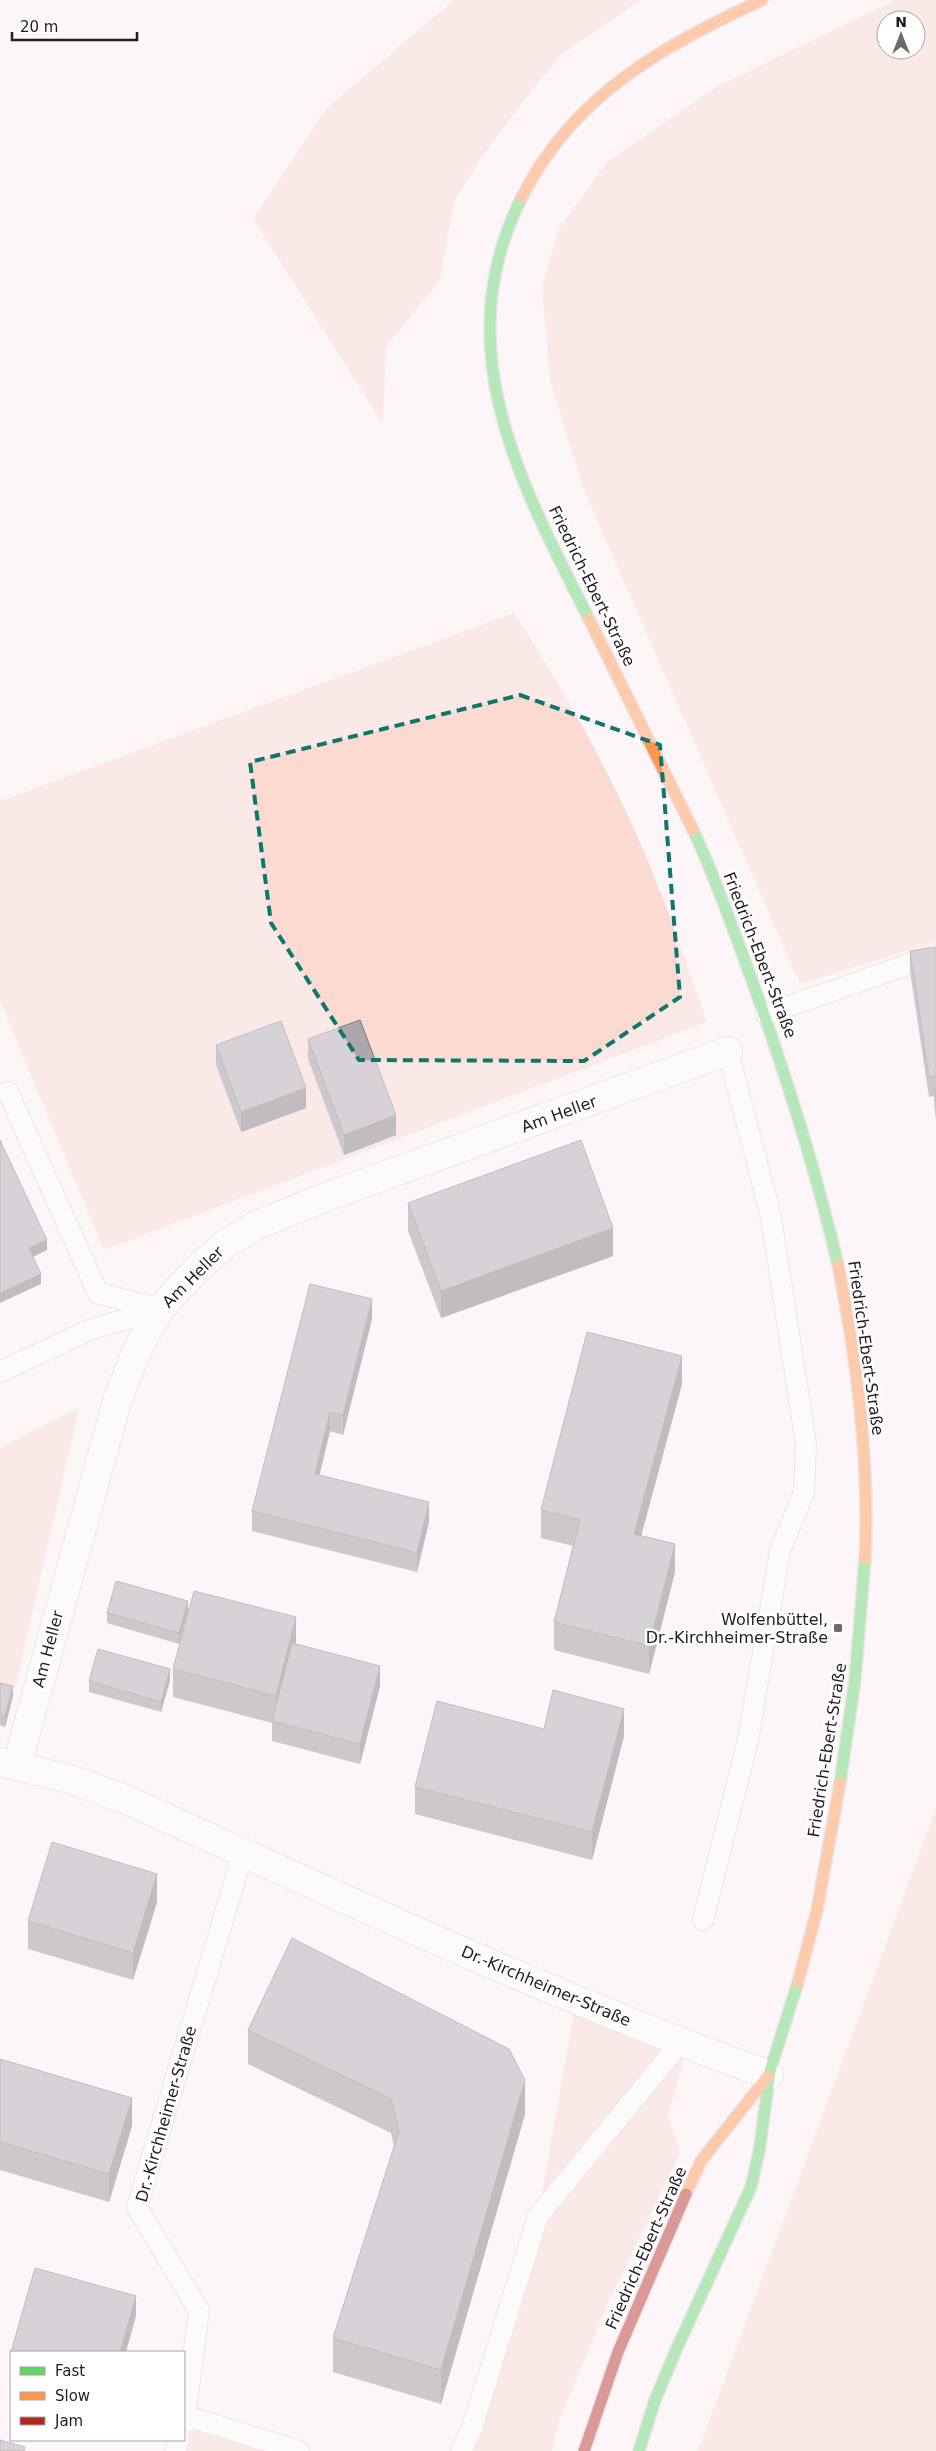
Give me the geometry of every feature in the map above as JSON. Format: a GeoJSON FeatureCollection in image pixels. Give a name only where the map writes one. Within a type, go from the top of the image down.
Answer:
{"type":"FeatureCollection","features":[{"type":"Feature","properties":{"kind":"main road","name":"Friedrich-Ebert-Straße"},"geometry":{"type":"LineString","coordinates":[[639,2451],[692,2314],[754,2180],[769,2075],[804,1964],[824,1869],[852,1713],[864,1615],[867,1532],[864,1448],[854,1356],[841,1273],[822,1188],[796,1102],[766,1014],[700,846],[654,745],[592,629],[539,516],[509,444],[498,406],[491,365],[490,320],[496,269],[510,219],[530,176],[580,112],[612,84],[644,62],[762,0]]}},
{"type":"Feature","properties":{"kind":"main road","name":"Friedrich-Ebert-Straße"},"geometry":{"type":"LineString","coordinates":[[584,2451],[618,2352],[701,2161],[769,2075]]}},
{"type":"Feature","properties":{"kind":"street","name":"Am Heller"},"geometry":{"type":"LineString","coordinates":[[8,1764],[117,1401],[138,1348],[160,1309],[194,1272],[224,1244],[257,1225],[326,1197],[728,1051]]}},
{"type":"Feature","properties":{"kind":"street","name":"Dr.-Kirchheimer-Straße"},"geometry":{"type":"LineString","coordinates":[[8,1764],[73,1780],[127,1800],[567,1997],[680,2043],[769,2075]]}},
{"type":"Feature","properties":{"kind":"lane"},"geometry":{"type":"LineString","coordinates":[[766,1014],[936,955]]}},
{"type":"Feature","properties":{"kind":"lane"},"geometry":{"type":"LineString","coordinates":[[703,1920],[748,1740],[780,1552],[804,1492],[806,1444],[771,1217],[728,1051]]}},
{"type":"Feature","properties":{"kind":"lane"},"geometry":{"type":"LineString","coordinates":[[8,1092],[98,1293],[160,1309]]}},
{"type":"Feature","properties":{"kind":"lane"},"geometry":{"type":"LineString","coordinates":[[0,1372],[89,1330],[160,1309]]}},
{"type":"Feature","properties":{"kind":"lane","name":"Dr.-Kirchheimer-Straße"},"geometry":{"type":"LineString","coordinates":[[185,2420],[199,2311],[137,2207],[243,1853]]}},
{"type":"Feature","properties":{"kind":"lane"},"geometry":{"type":"LineString","coordinates":[[461,2451],[472,2428],[538,2216],[680,2043]]}},
{"type":"Feature","properties":{"kind":"lane"},"geometry":{"type":"LineString","coordinates":[[185,2420],[299,2451]]}},
{"type":"Feature","properties":{"kind":"highlighted area"},"geometry":{"type":"Polygon","coordinates":[[[520,695],[660,745],[680,997],[584,1061],[359,1060],[271,923],[250,762],[520,695]]]}},
{"type":"Feature","properties":{"kind":"shaded area"},"geometry":{"type":"Polygon","coordinates":[[[454,0],[641,0],[562,54],[525,99],[481,158],[454,202],[440,280],[386,347],[383,424],[253,219],[326,109],[454,0]]]}},
{"type":"Feature","properties":{"kind":"shaded area"},"geometry":{"type":"Polygon","coordinates":[[[896,0],[936,0],[936,942],[800,984],[583,488],[550,380],[542,288],[559,228],[608,161],[718,86],[896,0]]]}},
{"type":"Feature","properties":{"kind":"shaded area"},"geometry":{"type":"Polygon","coordinates":[[[514,613],[577,716],[632,824],[681,947],[707,1022],[104,1250],[0,1001],[0,801],[514,613]]]}},
{"type":"Feature","properties":{"kind":"shaded area"},"geometry":{"type":"Polygon","coordinates":[[[79,1408],[15,1689],[0,1685],[0,1448],[79,1408]]]}},
{"type":"Feature","properties":{"kind":"shaded area"},"geometry":{"type":"Polygon","coordinates":[[[936,1809],[936,2451],[698,2451],[936,1809]]]}},
{"type":"Feature","properties":{"kind":"shaded area"},"geometry":{"type":"Polygon","coordinates":[[[576,2001],[688,2045],[668,2114],[680,2153],[610,2299],[560,2418],[552,2451],[461,2451],[538,2216],[576,2001]]]}},
{"type":"Feature","properties":{"kind":"shaded area"},"geometry":{"type":"Polygon","coordinates":[[[185,2424],[299,2451],[175,2451],[178,2441],[185,2441],[185,2424]]]}},
{"type":"Feature","properties":{"kind":"building"},"geometry":{"type":"Polygon","coordinates":[[[936,947],[936,1076],[929,1077],[910,951],[936,947]]]}},
{"type":"Feature","properties":{"kind":"building"},"geometry":{"type":"Polygon","coordinates":[[[360,1020],[396,1115],[344,1135],[308,1039],[360,1020]]]}},
{"type":"Feature","properties":{"kind":"building"},"geometry":{"type":"Polygon","coordinates":[[[281,1021],[306,1088],[241,1112],[216,1045],[281,1021]]]}},
{"type":"Feature","properties":{"kind":"building"},"geometry":{"type":"Polygon","coordinates":[[[936,1084],[936,1100],[934,1085],[936,1084]]]}},
{"type":"Feature","properties":{"kind":"building"},"geometry":{"type":"Polygon","coordinates":[[[0,1140],[47,1240],[29,1248],[41,1274],[0,1293],[0,1140]]]}},
{"type":"Feature","properties":{"kind":"building"},"geometry":{"type":"Polygon","coordinates":[[[581,1140],[613,1228],[441,1291],[408,1203],[581,1140]]]}},
{"type":"Feature","properties":{"kind":"building"},"geometry":{"type":"Polygon","coordinates":[[[310,1284],[372,1299],[343,1415],[330,1412],[315,1474],[429,1502],[417,1553],[252,1511],[310,1284]]]}},
{"type":"Feature","properties":{"kind":"building"},"geometry":{"type":"Polygon","coordinates":[[[587,1332],[682,1356],[634,1534],[675,1544],[649,1646],[554,1622],[580,1520],[541,1510],[587,1332]]]}},
{"type":"Feature","properties":{"kind":"building"},"geometry":{"type":"Polygon","coordinates":[[[116,1581],[188,1601],[179,1633],[107,1613],[116,1581]]]}},
{"type":"Feature","properties":{"kind":"building"},"geometry":{"type":"Polygon","coordinates":[[[194,1591],[296,1617],[276,1696],[173,1669],[194,1591]]]}},
{"type":"Feature","properties":{"kind":"building"},"geometry":{"type":"Polygon","coordinates":[[[292,1643],[380,1666],[360,1744],[272,1721],[292,1643]]]}},
{"type":"Feature","properties":{"kind":"building"},"geometry":{"type":"Polygon","coordinates":[[[98,1649],[170,1669],[161,1702],[89,1681],[98,1649]]]}},
{"type":"Feature","properties":{"kind":"building"},"geometry":{"type":"Polygon","coordinates":[[[0,1683],[13,1686],[5,1716],[0,1715],[0,1683]]]}},
{"type":"Feature","properties":{"kind":"building"},"geometry":{"type":"Polygon","coordinates":[[[553,1690],[624,1709],[592,1832],[415,1787],[437,1701],[544,1729],[553,1690]]]}},
{"type":"Feature","properties":{"kind":"building"},"geometry":{"type":"Polygon","coordinates":[[[52,1842],[157,1874],[133,1953],[28,1921],[52,1842]]]}},
{"type":"Feature","properties":{"kind":"building"},"geometry":{"type":"Polygon","coordinates":[[[292,1938],[509,2049],[525,2080],[441,2370],[333,2338],[399,2131],[391,2099],[248,2030],[292,1938]]]}},
{"type":"Feature","properties":{"kind":"building"},"geometry":{"type":"Polygon","coordinates":[[[0,2059],[132,2098],[109,2174],[0,2142],[0,2059]]]}},
{"type":"Feature","properties":{"kind":"building"},"geometry":{"type":"Polygon","coordinates":[[[35,2268],[136,2296],[120,2351],[11,2351],[35,2268]]]}},
{"type":"Feature","properties":{"kind":"building"},"geometry":{"type":"Polygon","coordinates":[[[0,2440],[25,2447],[24,2451],[0,2451],[0,2440]]]}},
{"type":"Feature","properties":{"kind":"traffic: fast"},"geometry":{"type":"LineString","coordinates":[[522,197],[500,253],[491,307],[492,361],[501,413],[517,465],[563,568],[589,619]]}},
{"type":"Feature","properties":{"kind":"traffic: fast"},"geometry":{"type":"LineString","coordinates":[[693,830],[725,907],[782,1069],[807,1146],[838,1265]]}},
{"type":"Feature","properties":{"kind":"traffic: fast"},"geometry":{"type":"LineString","coordinates":[[840,1783],[855,1680],[865,1559]]}},
{"type":"Feature","properties":{"kind":"traffic: fast"},"geometry":{"type":"LineString","coordinates":[[639,2451],[655,2400],[676,2350],[751,2187],[759,2152],[770,2071],[798,1982]]}},
{"type":"Feature","properties":{"kind":"traffic: slow"},"geometry":{"type":"LineString","coordinates":[[522,197],[543,161],[567,130],[594,102],[656,56],[725,17],[762,0]]}},
{"type":"Feature","properties":{"kind":"traffic: slow"},"geometry":{"type":"LineString","coordinates":[[589,619],[693,830]]}},
{"type":"Feature","properties":{"kind":"traffic: slow"},"geometry":{"type":"LineString","coordinates":[[838,1265],[861,1411],[866,1485],[865,1559]]}},
{"type":"Feature","properties":{"kind":"traffic: slow"},"geometry":{"type":"LineString","coordinates":[[798,1982],[817,1910],[840,1783]]}},
{"type":"Feature","properties":{"kind":"traffic: slow"},"geometry":{"type":"LineString","coordinates":[[686,2194],[701,2161],[768,2076]]}},
{"type":"Feature","properties":{"kind":"traffic: jam"},"geometry":{"type":"LineString","coordinates":[[584,2451],[618,2352],[686,2194]]}},
{"type":"Feature","properties":{"kind":"place","name":"Wolfenbüttel, Dr.-Kirchheimer-Straße"},"geometry":{"type":"Point","coordinates":[838,1628]}}]}
